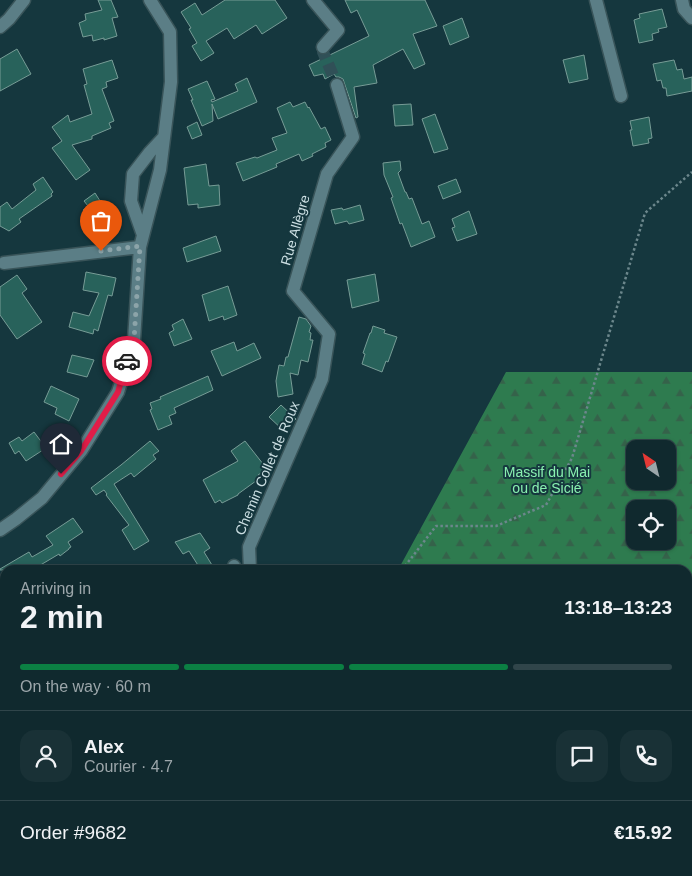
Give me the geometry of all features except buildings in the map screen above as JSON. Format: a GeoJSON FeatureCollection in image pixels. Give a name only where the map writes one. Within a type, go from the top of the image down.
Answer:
{"type":"FeatureCollection","features":[{"type":"Feature","properties":{"kind":"street"},"geometry":{"type":"LineString","coordinates":[[0,26],[9,19],[24,0]]}},
{"type":"Feature","properties":{"kind":"street"},"geometry":{"type":"LineString","coordinates":[[0,530],[42,498],[81,451],[118,392],[134,340],[142,241],[160,170],[171,82],[170,32],[150,0]]}},
{"type":"Feature","properties":{"kind":"street"},"geometry":{"type":"LineString","coordinates":[[313,0],[338,30],[323,48]]}},
{"type":"Feature","properties":{"kind":"street"},"geometry":{"type":"LineString","coordinates":[[596,0],[621,96]]}},
{"type":"Feature","properties":{"kind":"street"},"geometry":{"type":"LineString","coordinates":[[682,0],[684,9],[692,18]]}},
{"type":"Feature","properties":{"kind":"street","name":"Rue Allègre"},"geometry":{"type":"LineString","coordinates":[[322,379],[329,334],[293,291],[327,174],[353,137],[337,85]]}},
{"type":"Feature","properties":{"kind":"street"},"geometry":{"type":"LineString","coordinates":[[142,241],[131,201],[133,174],[163,138]]}},
{"type":"Feature","properties":{"kind":"street"},"geometry":{"type":"LineString","coordinates":[[4,263],[142,241]]}},
{"type":"Feature","properties":{"kind":"street","name":"Chemin Collet de Roux"},"geometry":{"type":"LineString","coordinates":[[250,565],[249,546],[322,379]]}},
{"type":"Feature","properties":{"kind":"path"},"geometry":{"type":"LineString","coordinates":[[406,565],[436,526],[496,526],[546,505],[572,458],[646,213],[692,172]]}},
{"type":"Feature","properties":{"kind":"green space","name":"Massif du Mai ou de Sicié"},"geometry":{"type":"Polygon","coordinates":[[[506,372],[692,372],[692,565],[401,565],[506,372]]]}},
{"type":"Feature","properties":{"kind":"tunnel"},"geometry":{"type":"LineString","coordinates":[[323,47],[323,52],[337,85]]}},
{"type":"Feature","properties":{"kind":"way so far"},"geometry":{"type":"LineString","coordinates":[[101,251],[140,246],[134,340],[127,361]]}},
{"type":"Feature","properties":{"kind":"route"},"geometry":{"type":"LineString","coordinates":[[61,474],[81,451],[118,392],[127,361]]}}]}
